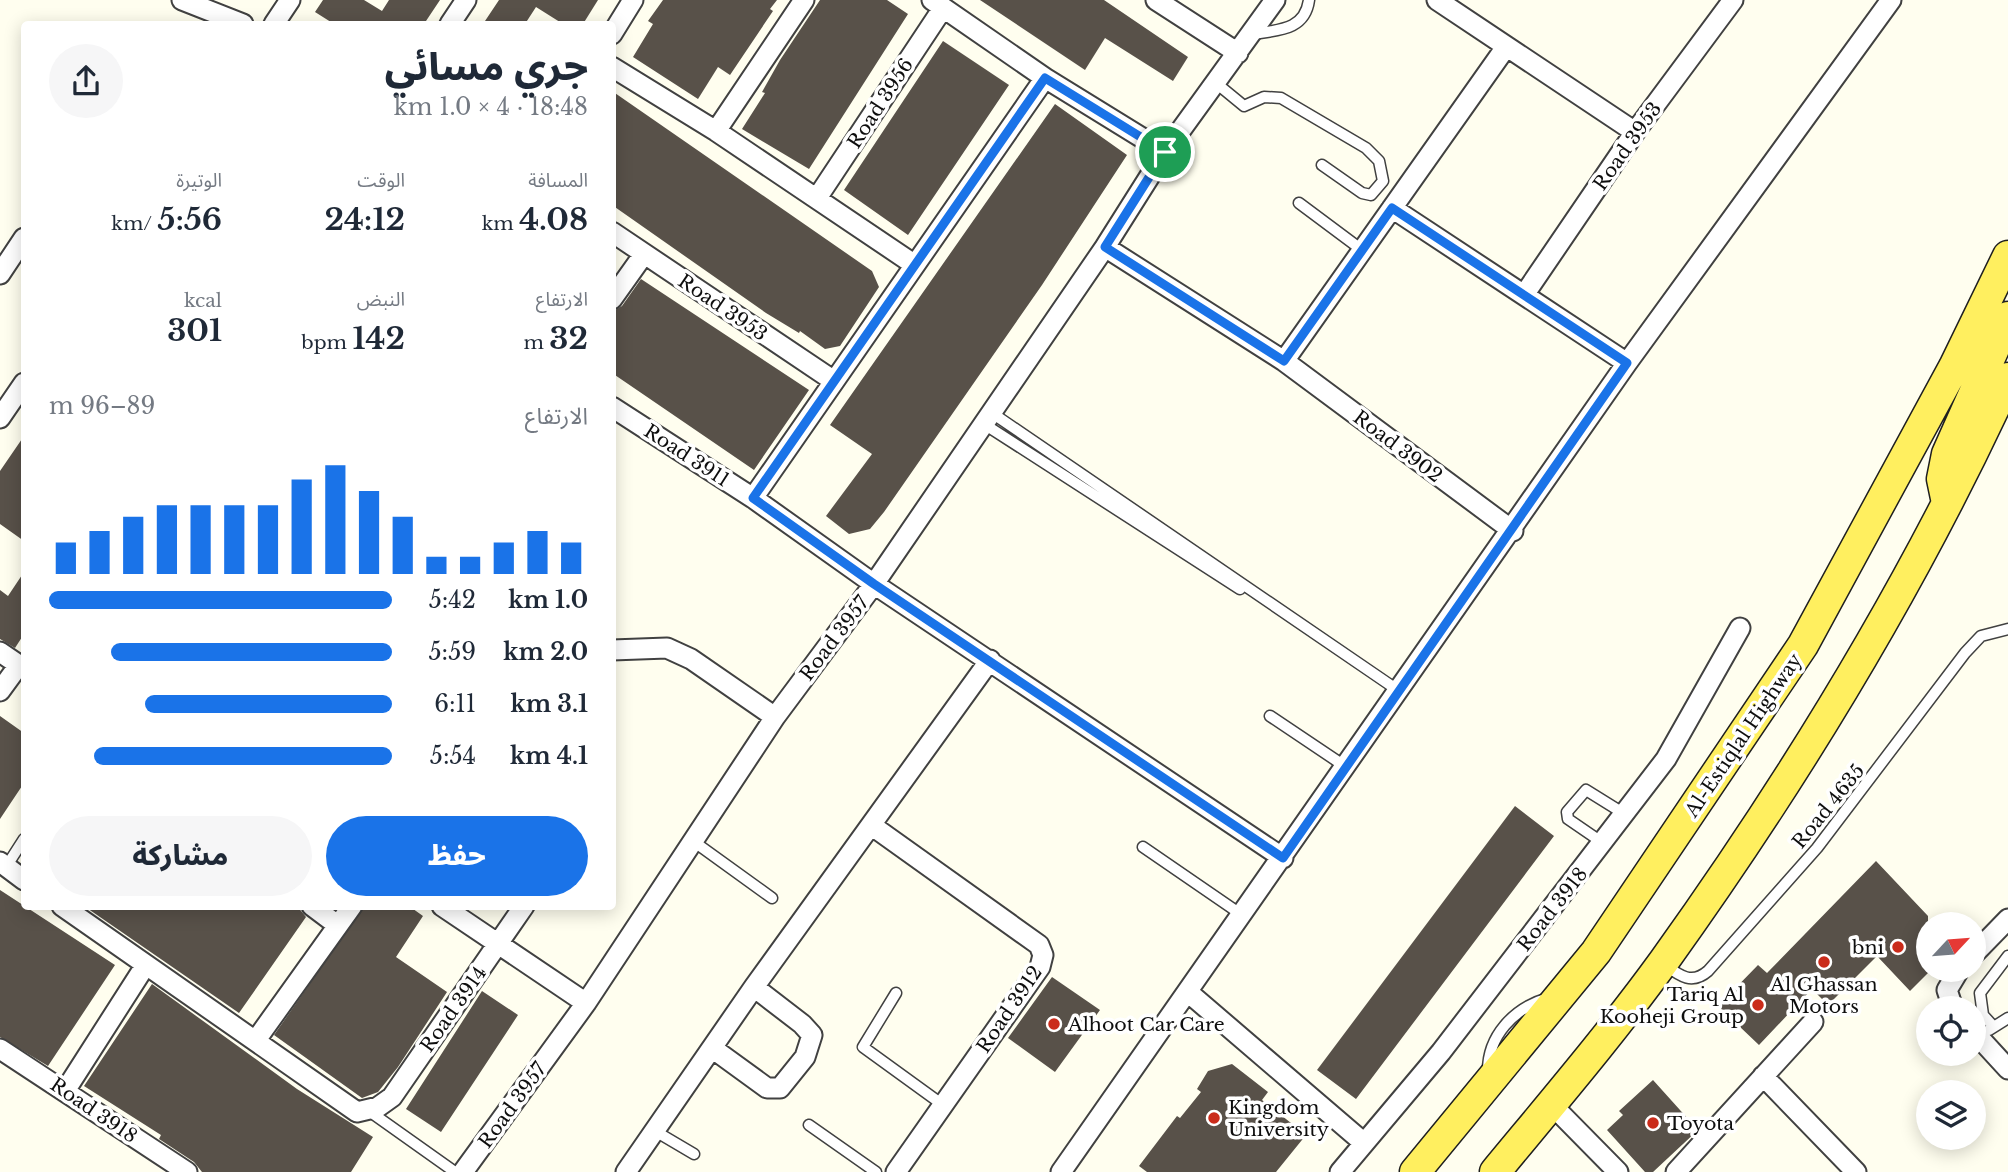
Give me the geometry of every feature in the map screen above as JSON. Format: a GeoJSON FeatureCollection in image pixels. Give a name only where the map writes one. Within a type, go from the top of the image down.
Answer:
{"type":"FeatureCollection","features":[{"type":"Feature","properties":{"kind":"main road","name":"Al-Estiqlal Highway"},"geometry":{"type":"LineString","coordinates":[[1415,1172],[1596,952],[1803,645],[1954,367],[2008,256]]}},
{"type":"Feature","properties":{"kind":"main road"},"geometry":{"type":"LineString","coordinates":[[1948,506],[1942,479],[1947,454],[2008,317]]}},
{"type":"Feature","properties":{"kind":"main road"},"geometry":{"type":"LineString","coordinates":[[1495,1172],[1662,963],[1758,826],[1862,661],[1948,506],[2008,378]]}},
{"type":"Feature","properties":{"kind":"street"},"geometry":{"type":"LineString","coordinates":[[182,0],[235,21]]}},
{"type":"Feature","properties":{"kind":"street"},"geometry":{"type":"LineString","coordinates":[[276,21],[290,0]]}},
{"type":"Feature","properties":{"kind":"street"},"geometry":{"type":"LineString","coordinates":[[452,21],[466,0]]}},
{"type":"Feature","properties":{"kind":"street"},"geometry":{"type":"LineString","coordinates":[[616,28],[634,0]]}},
{"type":"Feature","properties":{"kind":"street"},"geometry":{"type":"LineString","coordinates":[[716,131],[804,0]]}},
{"type":"Feature","properties":{"kind":"street"},"geometry":{"type":"LineString","coordinates":[[1156,0],[1238,53]]}},
{"type":"Feature","properties":{"kind":"street","name":"Road 3957"},"geometry":{"type":"LineString","coordinates":[[463,1172],[586,1003],[775,716],[874,584],[1105,247],[1165,152],[1275,0]]}},
{"type":"Feature","properties":{"kind":"street"},"geometry":{"type":"LineString","coordinates":[[1437,0],[1635,132]]}},
{"type":"Feature","properties":{"kind":"street","name":"Road 3953"},"geometry":{"type":"LineString","coordinates":[[1524,295],[1635,132],[1733,0]]}},
{"type":"Feature","properties":{"kind":"street"},"geometry":{"type":"LineString","coordinates":[[1062,1172],[1513,531],[1627,363],[1891,0]]}},
{"type":"Feature","properties":{"kind":"street"},"geometry":{"type":"LineString","coordinates":[[938,4],[1045,78],[1165,152]]}},
{"type":"Feature","properties":{"kind":"street","name":"Road 3956"},"geometry":{"type":"LineString","coordinates":[[817,198],[938,4]]}},
{"type":"Feature","properties":{"kind":"street"},"geometry":{"type":"LineString","coordinates":[[1284,361],[1506,47]]}},
{"type":"Feature","properties":{"kind":"street"},"geometry":{"type":"LineString","coordinates":[[616,69],[716,131],[915,265]]}},
{"type":"Feature","properties":{"kind":"street"},"geometry":{"type":"LineString","coordinates":[[753,498],[1045,78]]}},
{"type":"Feature","properties":{"kind":"street"},"geometry":{"type":"LineString","coordinates":[[1392,208],[1627,363]]}},
{"type":"Feature","properties":{"kind":"street","name":"Road 3953"},"geometry":{"type":"LineString","coordinates":[[616,235],[834,381]]}},
{"type":"Feature","properties":{"kind":"street"},"geometry":{"type":"LineString","coordinates":[[0,274],[21,242]]}},
{"type":"Feature","properties":{"kind":"street","name":"Road 3902"},"geometry":{"type":"LineString","coordinates":[[1105,247],[1284,361],[1513,531]]}},
{"type":"Feature","properties":{"kind":"street"},"geometry":{"type":"LineString","coordinates":[[616,293],[644,254]]}},
{"type":"Feature","properties":{"kind":"street"},"geometry":{"type":"LineString","coordinates":[[0,418],[21,387]]}},
{"type":"Feature","properties":{"kind":"street","name":"Road 3911"},"geometry":{"type":"LineString","coordinates":[[616,410],[753,498],[874,584],[1283,858]]}},
{"type":"Feature","properties":{"kind":"street","name":"Road 3918"},"geometry":{"type":"LineString","coordinates":[[1340,1172],[1441,1052],[1666,759],[1740,628]]}},
{"type":"Feature","properties":{"kind":"street"},"geometry":{"type":"LineString","coordinates":[[616,650],[667,648],[691,659],[775,716]]}},
{"type":"Feature","properties":{"kind":"street"},"geometry":{"type":"LineString","coordinates":[[0,652],[21,663]]}},
{"type":"Feature","properties":{"kind":"street"},"geometry":{"type":"LineString","coordinates":[[626,1172],[754,987],[990,660]]}},
{"type":"Feature","properties":{"kind":"street"},"geometry":{"type":"LineString","coordinates":[[0,691],[21,665]]}},
{"type":"Feature","properties":{"kind":"street","name":"Road 3912"},"geometry":{"type":"LineString","coordinates":[[872,825],[1039,945],[1044,955],[1040,967],[896,1172]]}},
{"type":"Feature","properties":{"kind":"street"},"geometry":{"type":"LineString","coordinates":[[3,864],[21,878]]}},
{"type":"Feature","properties":{"kind":"street"},"geometry":{"type":"LineString","coordinates":[[68,910],[357,1111],[374,1109]]}},
{"type":"Feature","properties":{"kind":"street"},"geometry":{"type":"LineString","coordinates":[[318,910],[337,924]]}},
{"type":"Feature","properties":{"kind":"street"},"geometry":{"type":"LineString","coordinates":[[256,1040],[349,910]]}},
{"type":"Feature","properties":{"kind":"street"},"geometry":{"type":"LineString","coordinates":[[448,910],[586,1003]]}},
{"type":"Feature","properties":{"kind":"street","name":"Road 3914"},"geometry":{"type":"LineString","coordinates":[[374,1109],[392,1097],[521,910]]}},
{"type":"Feature","properties":{"kind":"street"},"geometry":{"type":"LineString","coordinates":[[1986,942],[2008,919]]}},
{"type":"Feature","properties":{"kind":"street"},"geometry":{"type":"LineString","coordinates":[[65,1091],[145,966]]}},
{"type":"Feature","properties":{"kind":"street"},"geometry":{"type":"LineString","coordinates":[[712,1048],[773,1090],[780,1088],[805,1057],[812,1035],[754,987]]}},
{"type":"Feature","properties":{"kind":"street"},"geometry":{"type":"LineString","coordinates":[[1189,993],[1364,1143]]}},
{"type":"Feature","properties":{"kind":"street"},"geometry":{"type":"LineString","coordinates":[[1676,1172],[1813,1022]]}},
{"type":"Feature","properties":{"kind":"street"},"geometry":{"type":"LineString","coordinates":[[1986,1039],[2008,1069]]}},
{"type":"Feature","properties":{"kind":"street","name":"Road 3918"},"geometry":{"type":"LineString","coordinates":[[0,1049],[187,1172]]}},
{"type":"Feature","properties":{"kind":"street"},"geometry":{"type":"LineString","coordinates":[[1763,1076],[1856,1172]]}},
{"type":"Feature","properties":{"kind":"street"},"geometry":{"type":"LineString","coordinates":[[1551,1104],[1618,1172]]}},
{"type":"Feature","properties":{"kind":"lane"},"geometry":{"type":"LineString","coordinates":[[1251,34],[1298,23],[1307,11],[1309,0]]}},
{"type":"Feature","properties":{"kind":"lane"},"geometry":{"type":"LineString","coordinates":[[1216,83],[1244,106],[1264,97],[1281,97],[1366,148],[1379,161],[1383,181],[1371,195],[1362,193],[1321,164]]}},
{"type":"Feature","properties":{"kind":"lane"},"geometry":{"type":"LineString","coordinates":[[1299,203],[1363,250]]}},
{"type":"Feature","properties":{"kind":"lane"},"geometry":{"type":"LineString","coordinates":[[988,418],[1309,634],[1314,634],[1399,691]]}},
{"type":"Feature","properties":{"kind":"lane","name":"Road 4635"},"geometry":{"type":"LineString","coordinates":[[1662,963],[1687,978],[1695,979],[1708,971],[1817,848],[1965,653],[1981,636],[2008,629]]}},
{"type":"Feature","properties":{"kind":"lane"},"geometry":{"type":"LineString","coordinates":[[1270,716],[1346,767]]}},
{"type":"Feature","properties":{"kind":"lane"},"geometry":{"type":"LineString","coordinates":[[1603,843],[1568,819],[1567,812],[1583,791],[1590,790],[1623,813]]}},
{"type":"Feature","properties":{"kind":"lane"},"geometry":{"type":"LineString","coordinates":[[693,841],[772,898]]}},
{"type":"Feature","properties":{"kind":"lane"},"geometry":{"type":"LineString","coordinates":[[3,864],[21,843]]}},
{"type":"Feature","properties":{"kind":"lane"},"geometry":{"type":"LineString","coordinates":[[1143,847],[1242,915]]}},
{"type":"Feature","properties":{"kind":"lane"},"geometry":{"type":"LineString","coordinates":[[1980,996],[2008,956]]}},
{"type":"Feature","properties":{"kind":"lane"},"geometry":{"type":"LineString","coordinates":[[896,993],[863,1047],[943,1105]]}},
{"type":"Feature","properties":{"kind":"lane"},"geometry":{"type":"LineString","coordinates":[[1986,1031],[2004,1024],[2008,1018]]}},
{"type":"Feature","properties":{"kind":"lane"},"geometry":{"type":"LineString","coordinates":[[374,1109],[455,1172]]}},
{"type":"Feature","properties":{"kind":"lane"},"geometry":{"type":"LineString","coordinates":[[809,1125],[876,1172]]}},
{"type":"Feature","properties":{"kind":"lane"},"geometry":{"type":"LineString","coordinates":[[654,1130],[694,1154]]}},
{"type":"Feature","properties":{"kind":"building"},"geometry":{"type":"Polygon","coordinates":[[[323,0],[364,0],[382,11],[389,0],[440,0],[426,21],[329,21],[315,12],[323,0]]]}},
{"type":"Feature","properties":{"kind":"building"},"geometry":{"type":"Polygon","coordinates":[[[499,0],[598,0],[585,21],[558,21],[536,7],[527,21],[485,21],[499,0]]]}},
{"type":"Feature","properties":{"kind":"building"},"geometry":{"type":"Polygon","coordinates":[[[663,0],[777,0],[770,9],[773,11],[730,75],[718,67],[698,99],[633,57],[653,24],[648,21],[663,0]]]}},
{"type":"Feature","properties":{"kind":"building"},"geometry":{"type":"Polygon","coordinates":[[[820,0],[887,0],[908,14],[809,169],[742,129],[765,93],[762,92],[780,60],[820,0]]]}},
{"type":"Feature","properties":{"kind":"building"},"geometry":{"type":"Polygon","coordinates":[[[980,0],[1104,0],[1188,57],[1173,81],[1105,38],[1085,70],[980,0]]]}},
{"type":"Feature","properties":{"kind":"building"},"geometry":{"type":"Polygon","coordinates":[[[943,41],[1009,85],[908,235],[844,190],[943,41]]]}},
{"type":"Feature","properties":{"kind":"building"},"geometry":{"type":"Polygon","coordinates":[[[616,94],[872,271],[879,287],[840,346],[825,349],[800,331],[799,333],[766,313],[616,208],[616,94]]]}},
{"type":"Feature","properties":{"kind":"building"},"geometry":{"type":"Polygon","coordinates":[[[1055,104],[1127,155],[1042,285],[884,512],[870,529],[849,534],[826,516],[872,454],[830,425],[1055,104]]]}},
{"type":"Feature","properties":{"kind":"building"},"geometry":{"type":"Polygon","coordinates":[[[641,279],[809,390],[754,470],[616,376],[616,310],[622,306],[641,279]]]}},
{"type":"Feature","properties":{"kind":"building"},"geometry":{"type":"Polygon","coordinates":[[[21,440],[21,539],[0,524],[0,471],[21,440]]]}},
{"type":"Feature","properties":{"kind":"building"},"geometry":{"type":"Polygon","coordinates":[[[21,576],[21,639],[15,648],[0,639],[0,590],[8,596],[21,576]]]}},
{"type":"Feature","properties":{"kind":"building"},"geometry":{"type":"Polygon","coordinates":[[[0,716],[21,731],[21,788],[0,819],[0,716]]]}},
{"type":"Feature","properties":{"kind":"building"},"geometry":{"type":"Polygon","coordinates":[[[1515,806],[1554,836],[1356,1099],[1317,1070],[1515,806]]]}},
{"type":"Feature","properties":{"kind":"building"},"geometry":{"type":"Polygon","coordinates":[[[1876,861],[1924,912],[1916,912],[1916,982],[1919,982],[1910,991],[1877,956],[1828,1005],[1812,989],[1759,1045],[1718,1006],[1758,965],[1767,973],[1876,861]]]}},
{"type":"Feature","properties":{"kind":"building"},"geometry":{"type":"Polygon","coordinates":[[[0,890],[21,904],[21,910],[31,910],[115,965],[48,1066],[0,1037],[0,890]]]}},
{"type":"Feature","properties":{"kind":"building"},"geometry":{"type":"Polygon","coordinates":[[[90,910],[300,910],[306,917],[239,1013],[90,910]]]}},
{"type":"Feature","properties":{"kind":"building"},"geometry":{"type":"Polygon","coordinates":[[[361,910],[415,910],[423,916],[396,957],[447,992],[398,1067],[378,1092],[362,1098],[274,1035],[361,910]]]}},
{"type":"Feature","properties":{"kind":"building","name":"Alhoot Car Care"},"geometry":{"type":"Polygon","coordinates":[[[1052,977],[1100,1010],[1055,1072],[1008,1038],[1052,977]]]}},
{"type":"Feature","properties":{"kind":"building"},"geometry":{"type":"Polygon","coordinates":[[[152,984],[297,1089],[373,1137],[351,1172],[202,1172],[194,1162],[159,1139],[161,1135],[84,1086],[152,984]]]}},
{"type":"Feature","properties":{"kind":"building"},"geometry":{"type":"Polygon","coordinates":[[[482,991],[518,1015],[441,1132],[406,1109],[482,991]]]}},
{"type":"Feature","properties":{"kind":"building","name":"Kingdom University"},"geometry":{"type":"Polygon","coordinates":[[[1232,1064],[1268,1092],[1262,1100],[1306,1135],[1276,1172],[1147,1172],[1139,1166],[1177,1116],[1180,1118],[1201,1092],[1197,1089],[1208,1071],[1232,1064]]]}},
{"type":"Feature","properties":{"kind":"building","name":"Toyota"},"geometry":{"type":"Polygon","coordinates":[[[1653,1080],[1698,1130],[1653,1172],[1645,1172],[1607,1130],[1623,1115],[1619,1111],[1653,1080]]]}},
{"type":"Feature","properties":{"kind":"place","name":"bni"},"geometry":{"type":"Point","coordinates":[1898,947]}},
{"type":"Feature","properties":{"kind":"place","name":"Al Ghassan Motors"},"geometry":{"type":"Point","coordinates":[1824,962]}},
{"type":"Feature","properties":{"kind":"place","name":"Tariq Al Kooheji Group"},"geometry":{"type":"Point","coordinates":[1758,1005]}},
{"type":"Feature","properties":{"kind":"place","name":"Alhoot Car Care"},"geometry":{"type":"Point","coordinates":[1054,1024]}},
{"type":"Feature","properties":{"kind":"place","name":"Kingdom University"},"geometry":{"type":"Point","coordinates":[1214,1118]}},
{"type":"Feature","properties":{"kind":"place","name":"Toyota"},"geometry":{"type":"Point","coordinates":[1653,1123]}},
{"type":"Feature","properties":{"kind":"route"},"geometry":{"type":"LineString","coordinates":[[1045,78],[1165,152],[1105,247],[1284,361],[1392,208],[1627,363],[1513,531],[1283,858],[874,584],[753,498],[1045,78]]}}]}
